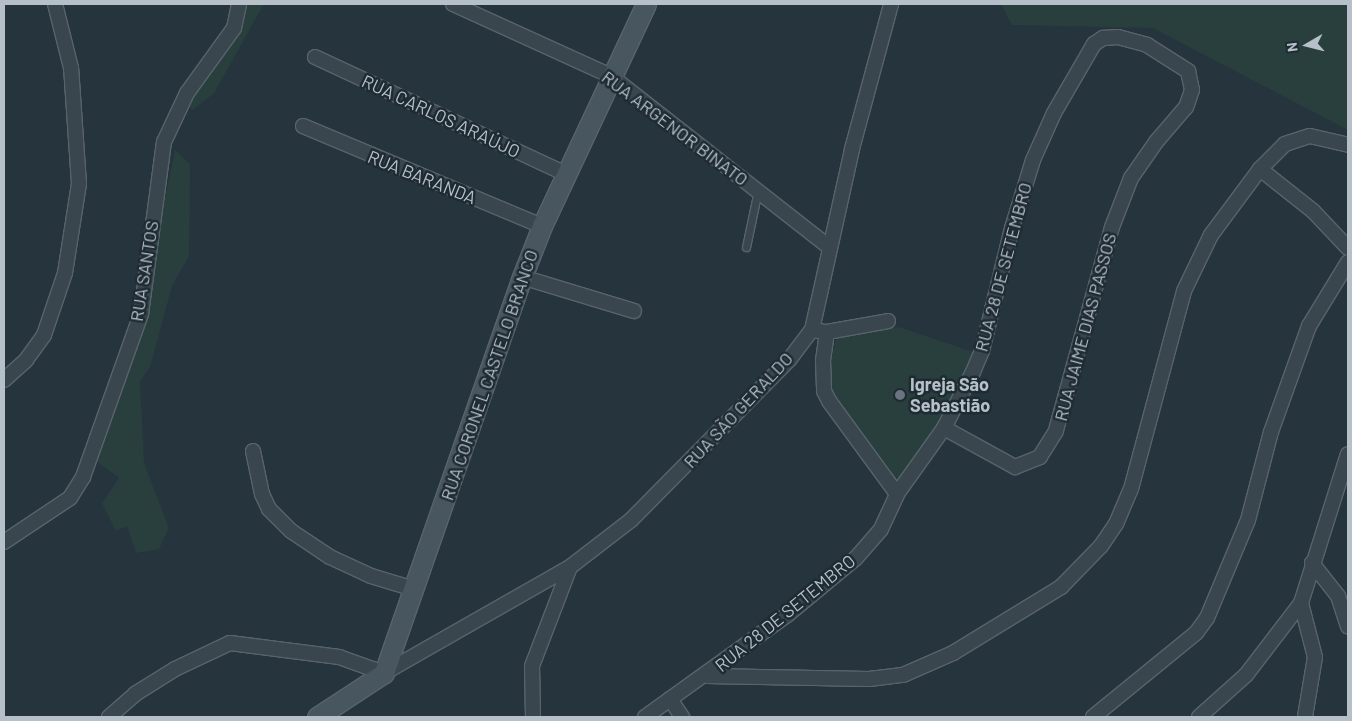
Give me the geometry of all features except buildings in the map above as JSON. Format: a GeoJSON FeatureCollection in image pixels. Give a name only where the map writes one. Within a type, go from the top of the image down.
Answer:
{"type":"FeatureCollection","features":[{"type":"Feature","properties":{"kind":"main road","name":"RUA CORONEL CASTELO BRANCO"},"geometry":{"type":"LineString","coordinates":[[384,673],[522,277],[542,226],[568,175],[611,76],[650,6]]}},
{"type":"Feature","properties":{"kind":"main road"},"geometry":{"type":"LineString","coordinates":[[317,717],[384,673]]}},
{"type":"Feature","properties":{"kind":"street"},"geometry":{"type":"LineString","coordinates":[[4,380],[26,360],[44,335],[65,273],[79,184],[71,68],[55,4]]}},
{"type":"Feature","properties":{"kind":"street","name":"RUA SANTOS"},"geometry":{"type":"LineString","coordinates":[[4,542],[70,498],[84,477],[141,314],[164,142],[187,93],[234,28],[240,4]]}},
{"type":"Feature","properties":{"kind":"street","name":"RUA ARGENOR BINATO"},"geometry":{"type":"LineString","coordinates":[[453,4],[611,76],[758,190],[829,248]]}},
{"type":"Feature","properties":{"kind":"street","name":"RUA SÃO GERALDO"},"geometry":{"type":"LineString","coordinates":[[384,673],[570,567],[631,520],[789,360],[812,330],[829,248],[890,4]]}},
{"type":"Feature","properties":{"kind":"street","name":"RUA 28 DE SETEMBRO"},"geometry":{"type":"LineString","coordinates":[[645,717],[706,676],[856,558],[881,529],[897,494],[944,428],[982,351],[1033,160],[1054,113],[1094,44],[1103,38],[1118,37],[1146,45],[1188,71],[1192,90],[1186,107]]}},
{"type":"Feature","properties":{"kind":"street","name":"RUA CARLOS ARAÚJO"},"geometry":{"type":"LineString","coordinates":[[315,57],[568,175]]}},
{"type":"Feature","properties":{"kind":"street","name":"RUA JAIME DIAS PASSOS"},"geometry":{"type":"LineString","coordinates":[[944,428],[1009,465],[1022,466],[1040,456],[1056,431],[1112,227],[1131,178],[1156,142],[1186,107]]}},
{"type":"Feature","properties":{"kind":"street","name":"RUA BARANDA"},"geometry":{"type":"LineString","coordinates":[[303,126],[542,226]]}},
{"type":"Feature","properties":{"kind":"street"},"geometry":{"type":"LineString","coordinates":[[706,676],[869,679],[903,675],[953,653],[1061,586],[1101,546],[1116,524],[1132,489],[1184,291],[1211,235],[1260,169],[1285,144],[1310,136],[1348,145]]}},
{"type":"Feature","properties":{"kind":"street"},"geometry":{"type":"LineString","coordinates":[[1260,169],[1313,212],[1348,248]]}},
{"type":"Feature","properties":{"kind":"street"},"geometry":{"type":"LineString","coordinates":[[1093,717],[1196,633],[1207,618],[1248,520],[1271,432],[1309,326],[1348,262]]}},
{"type":"Feature","properties":{"kind":"street"},"geometry":{"type":"LineString","coordinates":[[522,277],[634,312]]}},
{"type":"Feature","properties":{"kind":"street"},"geometry":{"type":"LineString","coordinates":[[812,330],[827,332],[888,321]]}},
{"type":"Feature","properties":{"kind":"street"},"geometry":{"type":"LineString","coordinates":[[827,332],[823,360],[827,396],[838,417],[897,494]]}},
{"type":"Feature","properties":{"kind":"street"},"geometry":{"type":"LineString","coordinates":[[253,450],[262,494],[269,509],[291,531],[330,557],[371,576],[414,589]]}},
{"type":"Feature","properties":{"kind":"street"},"geometry":{"type":"LineString","coordinates":[[1199,717],[1246,675],[1301,602],[1348,454]]}},
{"type":"Feature","properties":{"kind":"street"},"geometry":{"type":"LineString","coordinates":[[1312,563],[1338,596],[1348,626]]}},
{"type":"Feature","properties":{"kind":"street"},"geometry":{"type":"LineString","coordinates":[[533,717],[532,666],[570,567]]}},
{"type":"Feature","properties":{"kind":"street"},"geometry":{"type":"LineString","coordinates":[[1301,602],[1315,657],[1305,717]]}},
{"type":"Feature","properties":{"kind":"street"},"geometry":{"type":"LineString","coordinates":[[109,717],[135,694],[175,669],[230,643],[339,657],[384,673]]}},
{"type":"Feature","properties":{"kind":"street"},"geometry":{"type":"LineString","coordinates":[[670,699],[682,717]]}},
{"type":"Feature","properties":{"kind":"lane"},"geometry":{"type":"LineString","coordinates":[[746,247],[758,190]]}},
{"type":"Feature","properties":{"kind":"green space"},"geometry":{"type":"Polygon","coordinates":[[[242,4],[264,4],[214,93],[193,110],[186,105],[242,4]]]}},
{"type":"Feature","properties":{"kind":"green space"},"geometry":{"type":"Polygon","coordinates":[[[1001,4],[1348,4],[1348,130],[1153,28],[1012,25],[1001,4]]]}},
{"type":"Feature","properties":{"kind":"green space"},"geometry":{"type":"Polygon","coordinates":[[[175,150],[190,164],[189,256],[172,286],[150,367],[140,382],[144,463],[169,528],[159,549],[136,553],[127,526],[116,531],[102,503],[119,478],[96,461],[131,363],[175,150]]]}},
{"type":"Feature","properties":{"kind":"green space","name":"Igreja São Sebastião"},"geometry":{"type":"Polygon","coordinates":[[[899,327],[976,353],[950,410],[898,482],[831,399],[831,356],[837,336],[899,327]]]}},
{"type":"Feature","properties":{"kind":"place","name":"Igreja São Sebastião"},"geometry":{"type":"Point","coordinates":[900,395]}}]}
